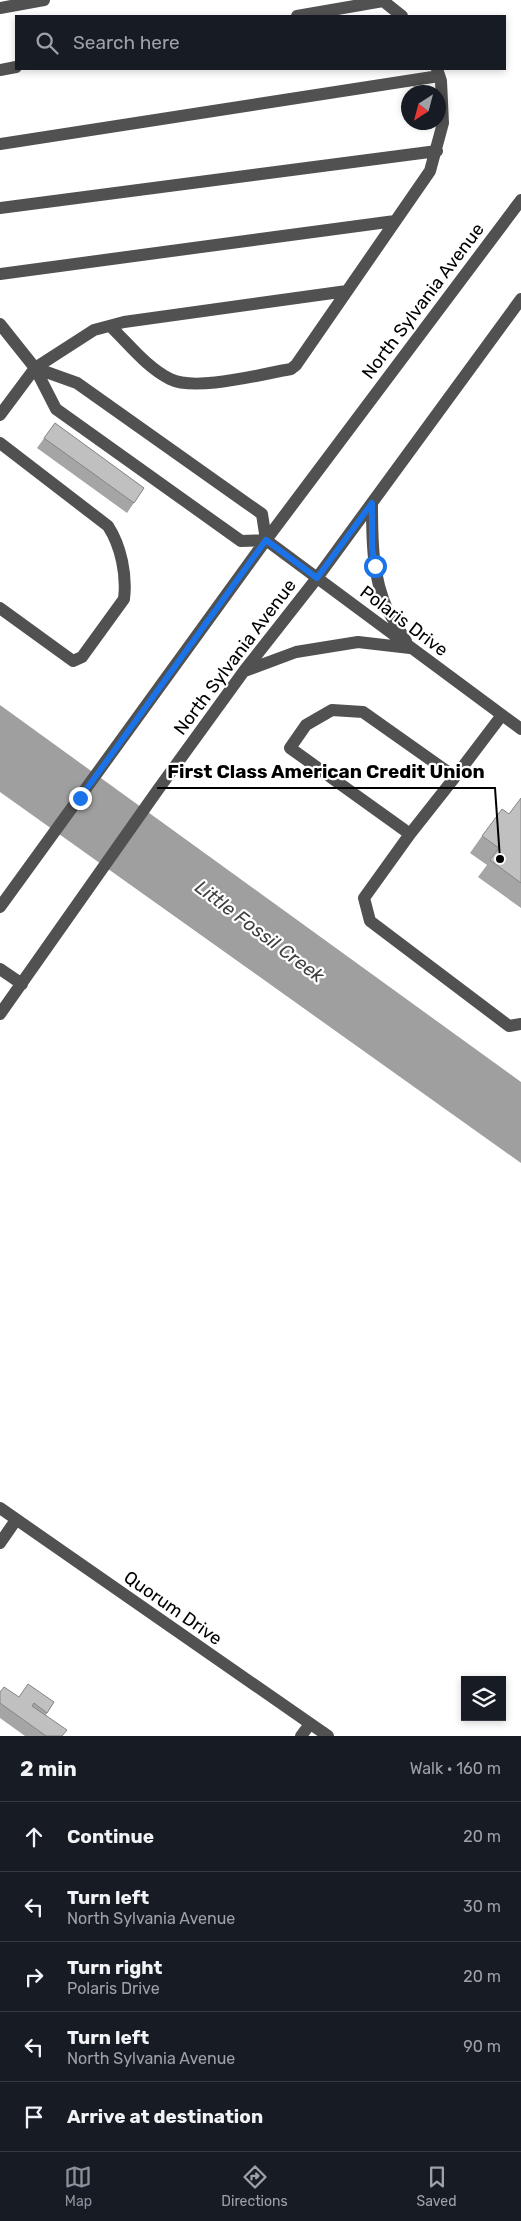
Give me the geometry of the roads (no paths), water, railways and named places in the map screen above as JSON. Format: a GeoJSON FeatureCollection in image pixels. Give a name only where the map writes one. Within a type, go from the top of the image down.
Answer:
{"type":"FeatureCollection","features":[{"type":"Feature","properties":{"kind":"street"},"geometry":{"type":"LineString","coordinates":[[0,8],[44,0]]}},
{"type":"Feature","properties":{"kind":"street"},"geometry":{"type":"LineString","coordinates":[[302,15],[382,0],[401,15]]}},
{"type":"Feature","properties":{"kind":"street"},"geometry":{"type":"LineString","coordinates":[[0,70],[15,67]]}},
{"type":"Feature","properties":{"kind":"street"},"geometry":{"type":"LineString","coordinates":[[0,144],[438,73],[443,123],[437,151],[430,171],[296,365],[291,368],[188,385],[171,380],[156,371],[110,326]]}},
{"type":"Feature","properties":{"kind":"street"},"geometry":{"type":"LineString","coordinates":[[0,208],[437,151]]}},
{"type":"Feature","properties":{"kind":"street","name":"North Sylvania Avenue"},"geometry":{"type":"LineString","coordinates":[[0,907],[266,540],[521,200]]}},
{"type":"Feature","properties":{"kind":"street"},"geometry":{"type":"LineString","coordinates":[[0,274],[395,221]]}},
{"type":"Feature","properties":{"kind":"street"},"geometry":{"type":"LineString","coordinates":[[0,416],[35,368],[94,330],[124,322],[347,291]]}},
{"type":"Feature","properties":{"kind":"street","name":"North Sylvania Avenue"},"geometry":{"type":"LineString","coordinates":[[0,1014],[157,791],[244,672],[317,578],[521,299]]}},
{"type":"Feature","properties":{"kind":"street"},"geometry":{"type":"LineString","coordinates":[[0,324],[35,368],[56,409],[241,541],[266,540],[262,514],[77,383],[35,368]]}},
{"type":"Feature","properties":{"kind":"street"},"geometry":{"type":"LineString","coordinates":[[0,443],[108,526],[115,536],[126,588],[124,598],[119,606],[82,657],[73,660],[0,608]]}},
{"type":"Feature","properties":{"kind":"street"},"geometry":{"type":"LineString","coordinates":[[372,503],[372,548],[379,583],[388,610],[410,648]]}},
{"type":"Feature","properties":{"kind":"street","name":"Polaris Drive"},"geometry":{"type":"LineString","coordinates":[[266,540],[521,729]]}},
{"type":"Feature","properties":{"kind":"street"},"geometry":{"type":"LineString","coordinates":[[244,672],[296,652],[358,642],[410,648]]}},
{"type":"Feature","properties":{"kind":"street"},"geometry":{"type":"LineString","coordinates":[[410,834],[290,748],[306,725],[332,710],[363,712],[454,777]]}},
{"type":"Feature","properties":{"kind":"street"},"geometry":{"type":"LineString","coordinates":[[502,715],[410,834],[364,898],[370,921],[508,1026],[521,1024]]}},
{"type":"Feature","properties":{"kind":"street"},"geometry":{"type":"LineString","coordinates":[[0,969],[22,984]]}},
{"type":"Feature","properties":{"kind":"street","name":"Quorum Drive"},"geometry":{"type":"LineString","coordinates":[[0,1508],[328,1736]]}},
{"type":"Feature","properties":{"kind":"street"},"geometry":{"type":"LineString","coordinates":[[0,1543],[16,1520]]}},
{"type":"Feature","properties":{"kind":"street"},"geometry":{"type":"LineString","coordinates":[[301,1736],[310,1724]]}},
{"type":"Feature","properties":{"kind":"water","name":"Little Fossil Creek"},"geometry":{"type":"Polygon","coordinates":[[[0,705],[521,1082],[521,1163],[0,792],[0,705]]]}},
{"type":"Feature","properties":{"kind":"place","name":"First Class American Credit Union"},"geometry":{"type":"Point","coordinates":[500,859]}}]}
